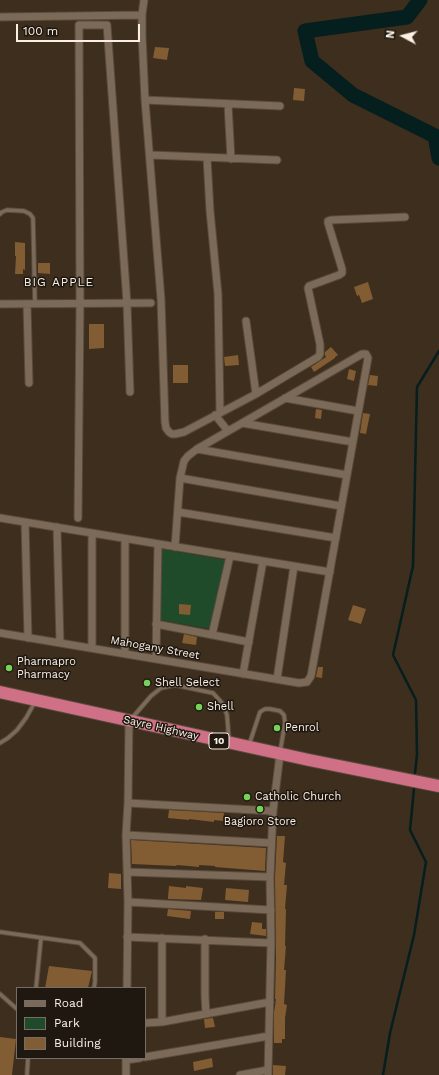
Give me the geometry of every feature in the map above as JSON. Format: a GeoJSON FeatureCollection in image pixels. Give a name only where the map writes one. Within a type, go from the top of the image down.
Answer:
{"type":"FeatureCollection","features":[{"type":"Feature","properties":{"kind":"highway","name":"Sayre Highway"},"geometry":{"type":"LineString","coordinates":[[0,692],[280,754],[439,786]]}},
{"type":"Feature","properties":{"kind":"street"},"geometry":{"type":"LineString","coordinates":[[144,0],[142,35],[145,100],[151,156],[161,299],[166,428],[172,434],[178,434],[256,394],[316,359],[320,354],[320,344],[308,288],[342,273],[328,221],[405,217]]}},
{"type":"Feature","properties":{"kind":"street"},"geometry":{"type":"LineString","coordinates":[[0,17],[142,15]]}},
{"type":"Feature","properties":{"kind":"street"},"geometry":{"type":"LineString","coordinates":[[78,518],[80,25],[107,25],[127,303],[130,392]]}},
{"type":"Feature","properties":{"kind":"street"},"geometry":{"type":"LineString","coordinates":[[145,100],[280,106]]}},
{"type":"Feature","properties":{"kind":"street"},"geometry":{"type":"LineString","coordinates":[[228,104],[231,159]]}},
{"type":"Feature","properties":{"kind":"street"},"geometry":{"type":"LineString","coordinates":[[151,156],[277,160]]}},
{"type":"Feature","properties":{"kind":"street"},"geometry":{"type":"LineString","coordinates":[[207,158],[210,211],[218,294],[218,414],[228,431]]}},
{"type":"Feature","properties":{"kind":"street"},"geometry":{"type":"LineString","coordinates":[[0,304],[151,303]]}},
{"type":"Feature","properties":{"kind":"street"},"geometry":{"type":"LineString","coordinates":[[27,304],[29,383]]}},
{"type":"Feature","properties":{"kind":"street"},"geometry":{"type":"LineString","coordinates":[[246,321],[256,394]]}},
{"type":"Feature","properties":{"kind":"street"},"geometry":{"type":"LineString","coordinates":[[0,518],[57,528],[330,572],[368,358],[367,355],[362,354],[197,449],[188,456],[184,461],[180,478],[175,547]]}},
{"type":"Feature","properties":{"kind":"street"},"geometry":{"type":"LineString","coordinates":[[285,398],[358,411]]}},
{"type":"Feature","properties":{"kind":"street"},"geometry":{"type":"LineString","coordinates":[[242,423],[353,442]]}},
{"type":"Feature","properties":{"kind":"street"},"geometry":{"type":"LineString","coordinates":[[197,449],[347,475]]}},
{"type":"Feature","properties":{"kind":"street"},"geometry":{"type":"LineString","coordinates":[[180,478],[341,506]]}},
{"type":"Feature","properties":{"kind":"street"},"geometry":{"type":"LineString","coordinates":[[178,512],[336,538]]}},
{"type":"Feature","properties":{"kind":"street"},"geometry":{"type":"LineString","coordinates":[[25,522],[28,638]]}},
{"type":"Feature","properties":{"kind":"street"},"geometry":{"type":"LineString","coordinates":[[57,528],[60,643]]}},
{"type":"Feature","properties":{"kind":"street"},"geometry":{"type":"LineString","coordinates":[[92,533],[92,648]]}},
{"type":"Feature","properties":{"kind":"street"},"geometry":{"type":"LineString","coordinates":[[125,539],[125,654]]}},
{"type":"Feature","properties":{"kind":"street"},"geometry":{"type":"LineString","coordinates":[[156,659],[158,544]]}},
{"type":"Feature","properties":{"kind":"street"},"geometry":{"type":"LineString","coordinates":[[212,635],[230,556]]}},
{"type":"Feature","properties":{"kind":"street"},"geometry":{"type":"LineString","coordinates":[[243,674],[263,561]]}},
{"type":"Feature","properties":{"kind":"street"},"geometry":{"type":"LineString","coordinates":[[277,680],[294,566]]}},
{"type":"Feature","properties":{"kind":"street","name":"Mahogany Street"},"geometry":{"type":"LineString","coordinates":[[0,633],[277,680],[299,683],[307,682],[311,676],[330,572]]}},
{"type":"Feature","properties":{"kind":"street"},"geometry":{"type":"LineString","coordinates":[[156,624],[249,642]]}},
{"type":"Feature","properties":{"kind":"street"},"geometry":{"type":"LineString","coordinates":[[127,987],[128,902],[126,835],[129,720]]}},
{"type":"Feature","properties":{"kind":"street"},"geometry":{"type":"LineString","coordinates":[[240,1075],[268,1073],[271,943],[271,843],[273,810],[280,754]]}},
{"type":"Feature","properties":{"kind":"street"},"geometry":{"type":"LineString","coordinates":[[128,803],[273,810]]}},
{"type":"Feature","properties":{"kind":"street"},"geometry":{"type":"LineString","coordinates":[[126,835],[271,843]]}},
{"type":"Feature","properties":{"kind":"street"},"geometry":{"type":"LineString","coordinates":[[127,872],[270,876]]}},
{"type":"Feature","properties":{"kind":"street"},"geometry":{"type":"LineString","coordinates":[[128,902],[271,910]]}},
{"type":"Feature","properties":{"kind":"street"},"geometry":{"type":"LineString","coordinates":[[127,937],[271,943]]}},
{"type":"Feature","properties":{"kind":"street"},"geometry":{"type":"LineString","coordinates":[[162,938],[162,1022]]}},
{"type":"Feature","properties":{"kind":"street"},"geometry":{"type":"LineString","coordinates":[[205,940],[206,1014]]}},
{"type":"Feature","properties":{"kind":"street"},"geometry":{"type":"LineString","coordinates":[[146,1023],[162,1022],[270,1002]]}},
{"type":"Feature","properties":{"kind":"street"},"geometry":{"type":"LineString","coordinates":[[146,1057],[269,1036]]}},
{"type":"Feature","properties":{"kind":"street"},"geometry":{"type":"LineString","coordinates":[[126,1059],[126,1075]]}},
{"type":"Feature","properties":{"kind":"lane"},"geometry":{"type":"LineString","coordinates":[[0,214],[7,210],[24,211],[30,214],[33,218],[35,304]]}},
{"type":"Feature","properties":{"kind":"lane"},"geometry":{"type":"LineString","coordinates":[[129,720],[151,696],[161,688],[175,685],[213,693],[223,704],[227,715],[229,743]]}},
{"type":"Feature","properties":{"kind":"lane"},"geometry":{"type":"LineString","coordinates":[[0,743],[17,730],[36,700]]}},
{"type":"Feature","properties":{"kind":"lane"},"geometry":{"type":"LineString","coordinates":[[249,747],[260,712],[270,708],[284,714],[285,724],[280,754]]}},
{"type":"Feature","properties":{"kind":"lane"},"geometry":{"type":"LineString","coordinates":[[0,932],[80,943],[95,958],[94,987]]}},
{"type":"Feature","properties":{"kind":"lane"},"geometry":{"type":"LineString","coordinates":[[36,987],[41,938]]}},
{"type":"Feature","properties":{"kind":"lane"},"geometry":{"type":"LineString","coordinates":[[0,994],[16,1008]]}},
{"type":"Feature","properties":{"kind":"lane"},"geometry":{"type":"LineString","coordinates":[[27,1075],[28,1059]]}},
{"type":"Feature","properties":{"kind":"green space"},"geometry":{"type":"Polygon","coordinates":[[[161,549],[225,560],[210,629],[161,620],[161,549]]]}},
{"type":"Feature","properties":{"kind":"building"},"geometry":{"type":"Polygon","coordinates":[[[155,47],[169,48],[167,60],[153,58],[155,47]]]}},
{"type":"Feature","properties":{"kind":"building"},"geometry":{"type":"Polygon","coordinates":[[[294,88],[305,89],[304,101],[293,100],[294,88]]]}},
{"type":"Feature","properties":{"kind":"building"},"geometry":{"type":"Polygon","coordinates":[[[15,242],[25,243],[25,270],[23,269],[23,274],[15,274],[15,242]]]}},
{"type":"Feature","properties":{"kind":"building"},"geometry":{"type":"Polygon","coordinates":[[[38,263],[50,263],[50,274],[38,273],[38,263]]]}},
{"type":"Feature","properties":{"kind":"building"},"geometry":{"type":"Polygon","coordinates":[[[368,282],[373,299],[362,303],[359,295],[357,296],[354,287],[368,282]]]}},
{"type":"Feature","properties":{"kind":"building"},"geometry":{"type":"Polygon","coordinates":[[[89,324],[104,324],[104,348],[89,349],[89,324]]]}},
{"type":"Feature","properties":{"kind":"building"},"geometry":{"type":"Polygon","coordinates":[[[331,347],[338,355],[314,372],[311,367],[326,357],[325,352],[331,347]]]}},
{"type":"Feature","properties":{"kind":"building"},"geometry":{"type":"Polygon","coordinates":[[[238,355],[239,365],[225,366],[224,357],[238,355]]]}},
{"type":"Feature","properties":{"kind":"building"},"geometry":{"type":"Polygon","coordinates":[[[173,365],[188,365],[188,383],[173,383],[173,365]]]}},
{"type":"Feature","properties":{"kind":"building"},"geometry":{"type":"Polygon","coordinates":[[[349,369],[356,371],[354,381],[347,379],[349,369]]]}},
{"type":"Feature","properties":{"kind":"building"},"geometry":{"type":"Polygon","coordinates":[[[370,375],[378,376],[377,386],[368,385],[370,375]]]}},
{"type":"Feature","properties":{"kind":"building"},"geometry":{"type":"Polygon","coordinates":[[[316,409],[322,410],[321,419],[315,418],[316,409]]]}},
{"type":"Feature","properties":{"kind":"building"},"geometry":{"type":"Polygon","coordinates":[[[363,413],[370,414],[366,434],[360,433],[363,413]]]}},
{"type":"Feature","properties":{"kind":"building"},"geometry":{"type":"Polygon","coordinates":[[[179,604],[191,605],[190,615],[179,614],[179,604]]]}},
{"type":"Feature","properties":{"kind":"building"},"geometry":{"type":"Polygon","coordinates":[[[353,605],[366,609],[361,624],[348,620],[353,605]]]}},
{"type":"Feature","properties":{"kind":"building"},"geometry":{"type":"Polygon","coordinates":[[[184,634],[197,637],[196,645],[182,643],[184,634]]]}},
{"type":"Feature","properties":{"kind":"building"},"geometry":{"type":"Polygon","coordinates":[[[318,667],[323,667],[322,678],[316,677],[318,667]]]}},
{"type":"Feature","properties":{"kind":"building"},"geometry":{"type":"Polygon","coordinates":[[[169,810],[224,813],[223,821],[214,820],[214,822],[168,818],[169,810]]]}},
{"type":"Feature","properties":{"kind":"building"},"geometry":{"type":"Polygon","coordinates":[[[277,836],[285,836],[283,862],[286,863],[284,885],[287,885],[285,909],[286,946],[284,970],[286,970],[284,1004],[287,1005],[285,1018],[285,1039],[282,1039],[282,1043],[274,1043],[274,1012],[276,999],[275,877],[277,836]]]}},
{"type":"Feature","properties":{"kind":"building"},"geometry":{"type":"Polygon","coordinates":[[[131,840],[266,848],[265,871],[199,865],[199,867],[132,864],[131,840]]]}},
{"type":"Feature","properties":{"kind":"building"},"geometry":{"type":"Polygon","coordinates":[[[109,873],[121,874],[121,889],[108,888],[109,873]]]}},
{"type":"Feature","properties":{"kind":"building"},"geometry":{"type":"Polygon","coordinates":[[[169,886],[203,888],[201,900],[168,899],[169,886]]]}},
{"type":"Feature","properties":{"kind":"building"},"geometry":{"type":"Polygon","coordinates":[[[226,888],[249,890],[248,902],[225,900],[226,888]]]}},
{"type":"Feature","properties":{"kind":"building"},"geometry":{"type":"Polygon","coordinates":[[[168,909],[191,911],[190,919],[167,916],[168,909]]]}},
{"type":"Feature","properties":{"kind":"building"},"geometry":{"type":"Polygon","coordinates":[[[215,912],[224,912],[224,919],[215,919],[215,912]]]}},
{"type":"Feature","properties":{"kind":"building"},"geometry":{"type":"Polygon","coordinates":[[[252,922],[262,923],[262,929],[266,929],[266,936],[250,934],[252,922]]]}},
{"type":"Feature","properties":{"kind":"building"},"geometry":{"type":"Polygon","coordinates":[[[49,966],[92,971],[88,987],[45,987],[49,966]]]}},
{"type":"Feature","properties":{"kind":"building"},"geometry":{"type":"Polygon","coordinates":[[[213,1018],[215,1027],[205,1028],[204,1019],[213,1018]]]}},
{"type":"Feature","properties":{"kind":"building"},"geometry":{"type":"Polygon","coordinates":[[[0,1037],[16,1039],[12,1075],[0,1075],[0,1037]]]}},
{"type":"Feature","properties":{"kind":"building"},"geometry":{"type":"Polygon","coordinates":[[[212,1058],[213,1067],[194,1071],[193,1062],[212,1058]]]}},
{"type":"Feature","properties":{"kind":"building"},"geometry":{"type":"Polygon","coordinates":[[[273,1065],[286,1066],[285,1075],[273,1075],[273,1065]]]}},
{"type":"Feature","properties":{"kind":"waterway"},"geometry":{"type":"LineString","coordinates":[[420,0],[407,17],[305,31],[312,61],[353,95],[435,136],[439,158]]}},
{"type":"Feature","properties":{"kind":"waterway"},"geometry":{"type":"LineString","coordinates":[[415,773],[417,755],[416,700],[393,655],[413,566],[417,387],[439,351]]}},
{"type":"Feature","properties":{"kind":"waterway"},"geometry":{"type":"LineString","coordinates":[[383,1075],[390,1033],[414,935],[426,862],[410,830],[414,789]]}},
{"type":"Feature","properties":{"kind":"place","name":"Pharmapro Pharmacy"},"geometry":{"type":"Point","coordinates":[9,668]}},
{"type":"Feature","properties":{"kind":"place","name":"Shell Select"},"geometry":{"type":"Point","coordinates":[147,683]}},
{"type":"Feature","properties":{"kind":"place","name":"Shell"},"geometry":{"type":"Point","coordinates":[199,707]}},
{"type":"Feature","properties":{"kind":"place","name":"Penrol"},"geometry":{"type":"Point","coordinates":[277,728]}},
{"type":"Feature","properties":{"kind":"place","name":"Catholic Church"},"geometry":{"type":"Point","coordinates":[247,797]}},
{"type":"Feature","properties":{"kind":"place","name":"Bagioro Store"},"geometry":{"type":"Point","coordinates":[260,809]}},
{"type":"Feature","properties":{"kind":"district","name":"BIG APPLE"},"geometry":{"type":"Point","coordinates":[59,282]}}]}
